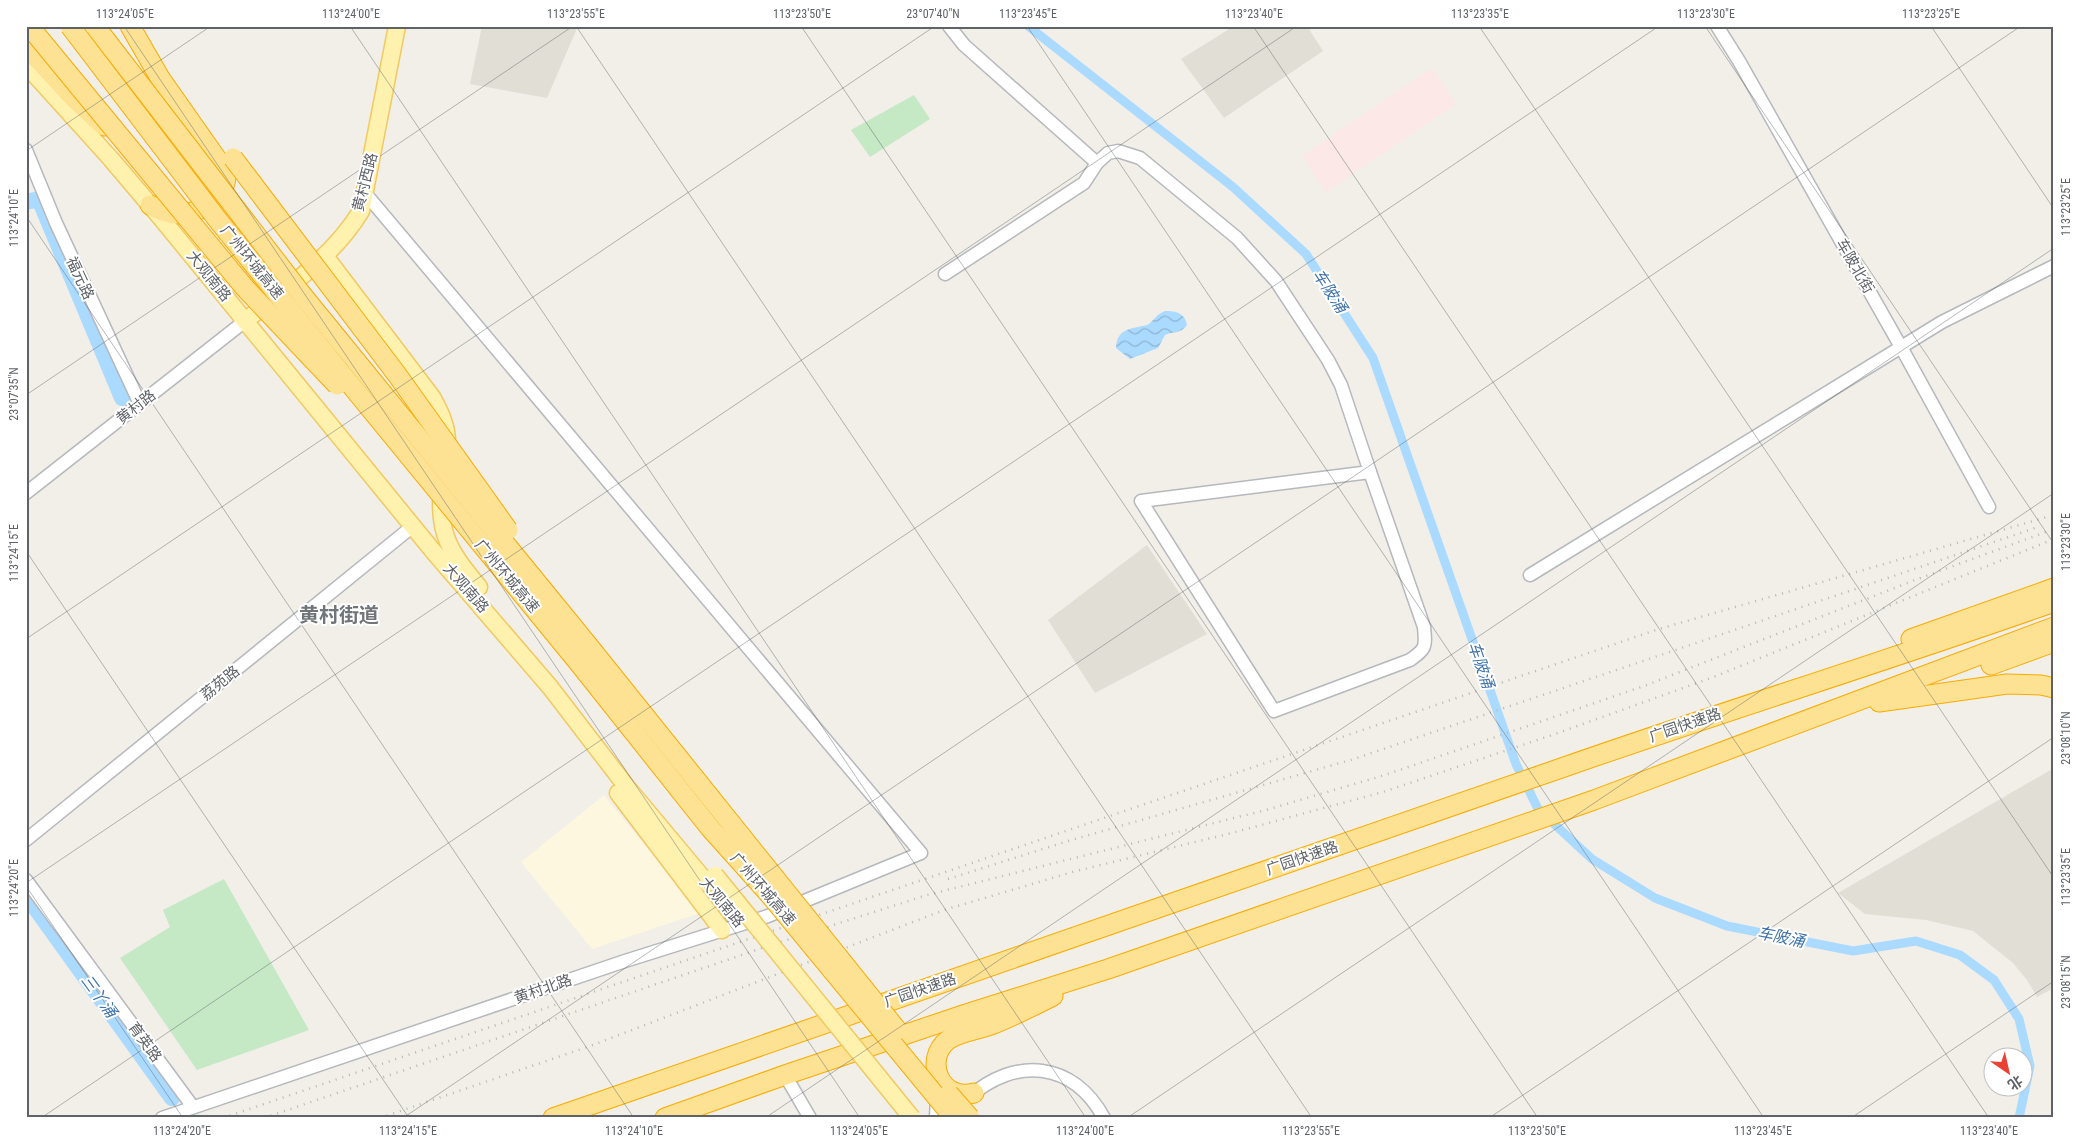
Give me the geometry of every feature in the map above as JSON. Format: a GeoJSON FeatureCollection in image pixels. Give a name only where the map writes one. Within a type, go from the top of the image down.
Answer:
{"type":"FeatureCollection","features":[{"type":"Feature","properties":{"kind":"highway"},"geometry":{"type":"LineString","coordinates":[[29,26],[132,153],[272,318],[424,474]]}},
{"type":"Feature","properties":{"kind":"highway","name":"广州环城高速"},"geometry":{"type":"LineString","coordinates":[[70,26],[218,219],[710,828],[770,895],[954,1118]]}},
{"type":"Feature","properties":{"kind":"highway","name":"广州环城高速"},"geometry":{"type":"LineString","coordinates":[[95,26],[302,296],[562,613],[970,1118]]}},
{"type":"Feature","properties":{"kind":"highway"},"geometry":{"type":"LineString","coordinates":[[130,26],[160,78],[226,172],[227,180],[218,197],[200,210],[176,214],[150,205]]}},
{"type":"Feature","properties":{"kind":"highway"},"geometry":{"type":"LineString","coordinates":[[140,26],[233,158],[398,376],[514,539],[562,613]]}},
{"type":"Feature","properties":{"kind":"highway"},"geometry":{"type":"LineString","coordinates":[[26,46],[73,97],[132,153]]}},
{"type":"Feature","properties":{"kind":"highway"},"geometry":{"type":"LineString","coordinates":[[1743,706],[1867,655],[2054,588]]}},
{"type":"Feature","properties":{"kind":"highway","name":"广园快速路"},"geometry":{"type":"LineString","coordinates":[[553,1118],[1570,765],[1743,706],[1950,639],[2054,602]]}},
{"type":"Feature","properties":{"kind":"highway"},"geometry":{"type":"LineString","coordinates":[[665,1118],[962,1015],[1108,970],[1594,800],[2054,627]]}},
{"type":"Feature","properties":{"kind":"highway"},"geometry":{"type":"LineString","coordinates":[[1846,706],[1928,686],[2054,642]]}},
{"type":"Feature","properties":{"kind":"highway"},"geometry":{"type":"LineString","coordinates":[[1846,706],[2007,684],[2041,685],[2054,688]]}},
{"type":"Feature","properties":{"kind":"highway"},"geometry":{"type":"LineString","coordinates":[[974,1093],[967,1095],[955,1094],[941,1082],[936,1066],[938,1057],[947,1041],[1005,1019],[1108,970]]}},
{"type":"Feature","properties":{"kind":"main road","name":"黄村西路"},"geometry":{"type":"LineString","coordinates":[[245,321],[325,256],[351,226],[361,211],[397,26]]}},
{"type":"Feature","properties":{"kind":"main road","name":"大观南路"},"geometry":{"type":"LineString","coordinates":[[26,65],[150,205],[413,526],[550,686],[626,786],[711,879],[912,1118]]}},
{"type":"Feature","properties":{"kind":"main road","name":"大观南路"},"geometry":{"type":"LineString","coordinates":[[325,256],[428,390],[441,415],[447,438],[440,514],[450,548],[636,781],[899,1118]]}},
{"type":"Feature","properties":{"kind":"main road"},"geometry":{"type":"LineString","coordinates":[[363,464],[380,477],[420,523],[430,525],[440,514]]}},
{"type":"Feature","properties":{"kind":"main road"},"geometry":{"type":"LineString","coordinates":[[507,635],[509,648],[722,930]]}},
{"type":"Feature","properties":{"kind":"street"},"geometry":{"type":"LineString","coordinates":[[949,26],[964,45],[1098,163]]}},
{"type":"Feature","properties":{"kind":"street","name":"车陂北街"},"geometry":{"type":"LineString","coordinates":[[1717,26],[1739,61],[1901,347],[1988,508]]}},
{"type":"Feature","properties":{"kind":"street","name":"福元路"},"geometry":{"type":"LineString","coordinates":[[26,150],[56,223],[140,404]]}},
{"type":"Feature","properties":{"kind":"street"},"geometry":{"type":"LineString","coordinates":[[945,274],[1084,183],[1098,163],[1108,154],[1118,151],[1140,158],[1237,238],[1276,281],[1328,360],[1341,386],[1424,627],[1426,642],[1423,651],[1410,660],[1274,711],[1141,501],[1370,472]]}},
{"type":"Feature","properties":{"kind":"street","name":"黄村北路"},"geometry":{"type":"LineString","coordinates":[[162,1118],[768,916],[921,853],[366,193]]}},
{"type":"Feature","properties":{"kind":"street"},"geometry":{"type":"LineString","coordinates":[[1530,575],[1942,322],[2054,266]]}},
{"type":"Feature","properties":{"kind":"street","name":"黄村路"},"geometry":{"type":"LineString","coordinates":[[26,493],[245,321]]}},
{"type":"Feature","properties":{"kind":"street","name":"荔苑路"},"geometry":{"type":"LineString","coordinates":[[26,840],[413,526]]}},
{"type":"Feature","properties":{"kind":"street","name":"育英路"},"geometry":{"type":"LineString","coordinates":[[26,880],[193,1107]]}},
{"type":"Feature","properties":{"kind":"street"},"geometry":{"type":"LineString","coordinates":[[947,1118],[974,1093],[995,1080],[1029,1071],[1042,1070],[1057,1074],[1083,1090],[1093,1100],[1104,1118]]}},
{"type":"Feature","properties":{"kind":"street"},"geometry":{"type":"LineString","coordinates":[[785,1075],[810,1118]]}},
{"type":"Feature","properties":{"kind":"street"},"geometry":{"type":"LineString","coordinates":[[936,1118],[941,1082]]}},
{"type":"Feature","properties":{"kind":"shaded area"},"geometry":{"type":"Polygon","coordinates":[[[482,26],[578,26],[547,98],[470,84],[482,26]]]}},
{"type":"Feature","properties":{"kind":"shaded area"},"geometry":{"type":"Polygon","coordinates":[[[1234,26],[1307,26],[1323,51],[1224,118],[1181,59],[1234,26]]]}},
{"type":"Feature","properties":{"kind":"shaded area"},"geometry":{"type":"Polygon","coordinates":[[[1432,68],[1456,104],[1326,192],[1302,156],[1432,68]]]}},
{"type":"Feature","properties":{"kind":"shaded area"},"geometry":{"type":"Polygon","coordinates":[[[1147,545],[1207,634],[1095,693],[1048,620],[1147,545]]]}},
{"type":"Feature","properties":{"kind":"shaded area"},"geometry":{"type":"Polygon","coordinates":[[[2054,768],[2054,988],[2037,997],[2027,980],[2013,963],[1973,931],[1926,920],[1865,914],[1838,893],[2054,768]]]}},
{"type":"Feature","properties":{"kind":"shaded area"},"geometry":{"type":"Polygon","coordinates":[[[604,795],[700,913],[592,949],[521,862],[604,795]]]}},
{"type":"Feature","properties":{"kind":"green space"},"geometry":{"type":"Polygon","coordinates":[[[914,95],[930,119],[870,157],[851,130],[914,95]]]}},
{"type":"Feature","properties":{"kind":"green space"},"geometry":{"type":"Polygon","coordinates":[[[224,879],[309,1030],[197,1070],[120,958],[170,927],[163,910],[224,879]]]}},
{"type":"Feature","properties":{"kind":"water"},"geometry":{"type":"Polygon","coordinates":[[[1165,311],[1182,315],[1187,325],[1185,328],[1165,335],[1158,348],[1130,359],[1116,348],[1117,341],[1122,333],[1126,330],[1147,325],[1165,311]]]}},
{"type":"Feature","properties":{"kind":"waterway","name":"车陂涌"},"geometry":{"type":"LineString","coordinates":[[1028,26],[1233,187],[1306,254],[1373,358],[1516,764],[1538,809],[1592,859],[1655,898],[1727,926],[1853,951],[1916,941],[1960,955],[1994,980],[2019,1019],[2030,1066],[2019,1118]]}},
{"type":"Feature","properties":{"kind":"waterway"},"geometry":{"type":"LineString","coordinates":[[26,202],[39,199],[122,398]]}},
{"type":"Feature","properties":{"kind":"waterway","name":"三丫涌"},"geometry":{"type":"LineString","coordinates":[[26,895],[172,1098]]}},
{"type":"Feature","properties":{"kind":"railway"},"geometry":{"type":"LineString","coordinates":[[223,1118],[1659,629],[2054,515]]}},
{"type":"Feature","properties":{"kind":"railway"},"geometry":{"type":"LineString","coordinates":[[948,879],[1068,841],[1354,759],[2035,528]]}},
{"type":"Feature","properties":{"kind":"railway"},"geometry":{"type":"LineString","coordinates":[[264,1118],[768,946],[927,895],[1266,810],[1385,775],[1644,686],[1915,580],[2054,529]]}},
{"type":"Feature","properties":{"kind":"railway"},"geometry":{"type":"LineString","coordinates":[[380,1118],[593,1045],[944,910],[1076,871],[1224,835],[1383,792],[1555,734],[1711,678],[2054,539]]}},
{"type":"Feature","properties":{"kind":"district","name":"黄村街道"},"geometry":{"type":"Point","coordinates":[339,615]}}]}
